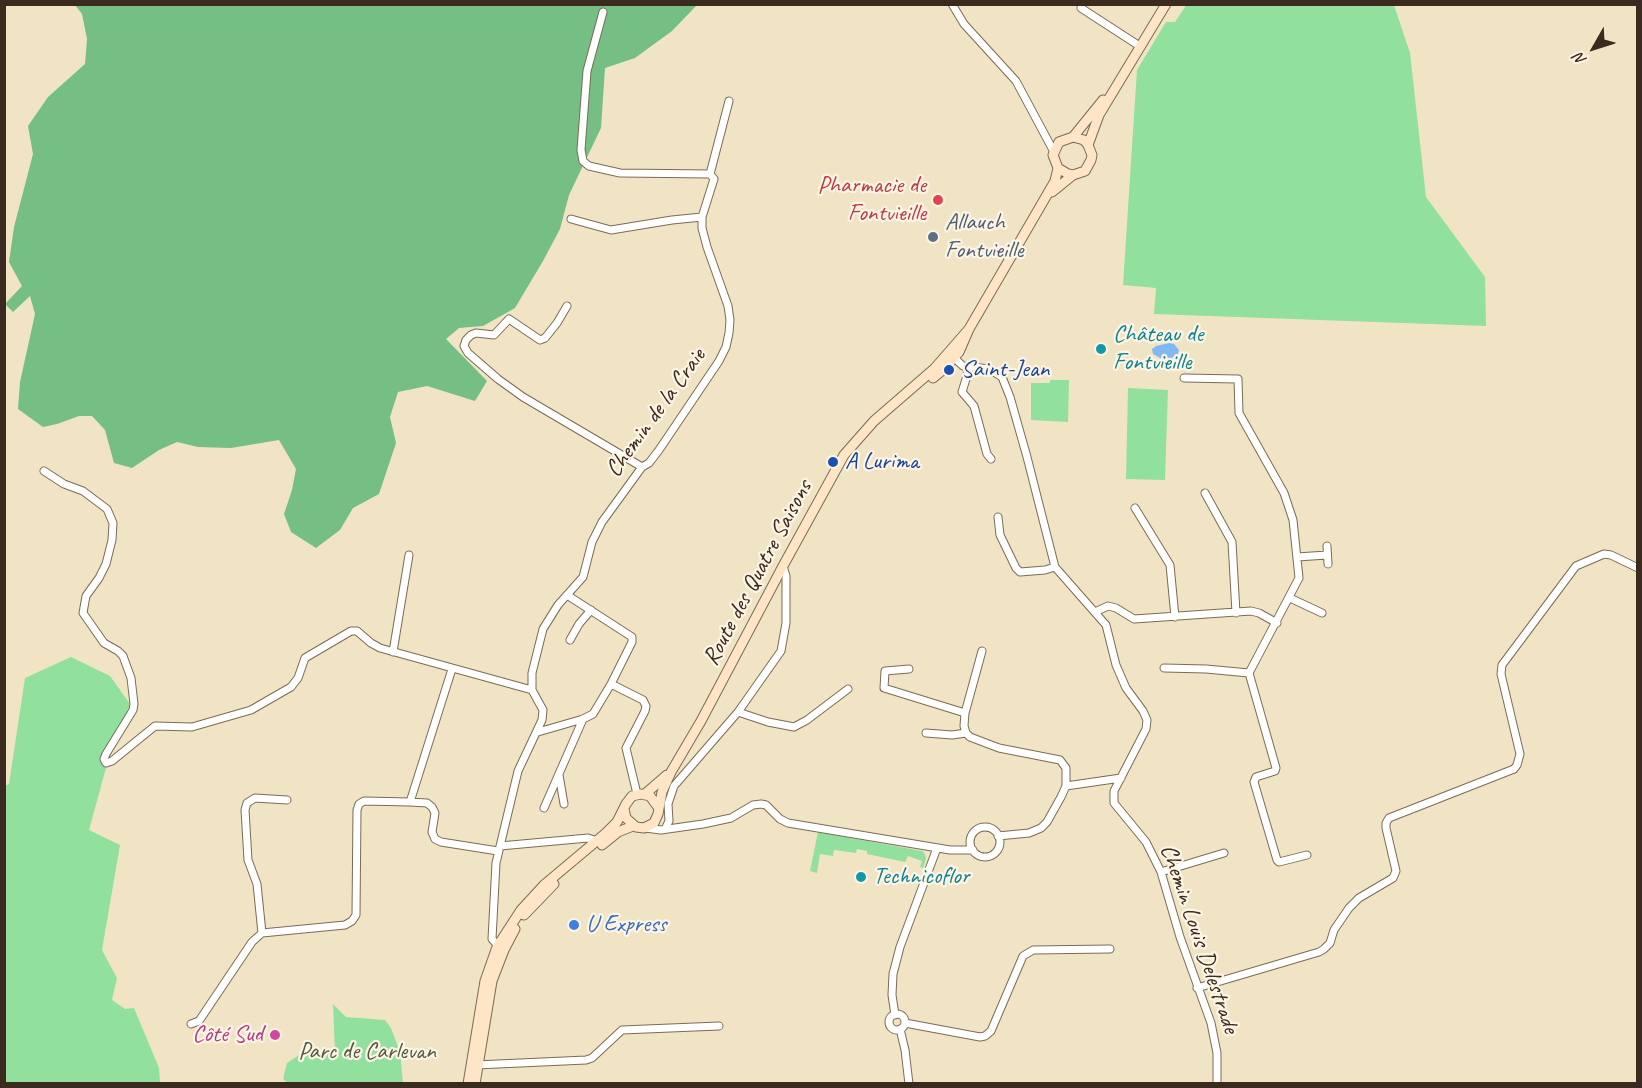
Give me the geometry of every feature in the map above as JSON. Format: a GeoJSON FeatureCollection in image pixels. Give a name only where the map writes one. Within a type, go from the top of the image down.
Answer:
{"type":"FeatureCollection","features":[{"type":"Feature","properties":{"kind":"main road","name":"Route des Quatre Saisons"},"geometry":{"type":"LineString","coordinates":[[1045,199],[1060,184],[1073,175],[1085,171],[1089,166],[1092,155],[1088,145],[1099,115],[1167,4]]}},
{"type":"Feature","properties":{"kind":"main road","name":"Route des Quatre Saisons"},"geometry":{"type":"LineString","coordinates":[[1054,152],[1056,146],[1069,138],[1115,87]]}},
{"type":"Feature","properties":{"kind":"main road"},"geometry":{"type":"LineString","coordinates":[[1069,138],[1084,140],[1088,145]]}},
{"type":"Feature","properties":{"kind":"main road"},"geometry":{"type":"LineString","coordinates":[[1054,152],[1058,168],[1073,175]]}},
{"type":"Feature","properties":{"kind":"main road","name":"Route des Quatre Saisons"},"geometry":{"type":"LineString","coordinates":[[657,818],[662,792],[671,772],[704,716],[844,455],[874,421],[954,354],[1045,199],[1058,168]]}},
{"type":"Feature","properties":{"kind":"main road","name":"Route des Quatre Saisons"},"geometry":{"type":"LineString","coordinates":[[596,843],[613,826],[628,800],[641,794],[671,772]]}},
{"type":"Feature","properties":{"kind":"main road"},"geometry":{"type":"LineString","coordinates":[[641,794],[654,799],[658,807]]}},
{"type":"Feature","properties":{"kind":"main road"},"geometry":{"type":"LineString","coordinates":[[624,809],[626,819],[633,826]]}},
{"type":"Feature","properties":{"kind":"main road"},"geometry":{"type":"LineString","coordinates":[[475,1083],[474,1065],[485,981],[501,948],[526,913],[548,889],[618,832],[633,826],[644,828],[654,823],[657,818]]}},
{"type":"Feature","properties":{"kind":"main road"},"geometry":{"type":"LineString","coordinates":[[501,948],[504,936],[534,894],[596,843]]}},
{"type":"Feature","properties":{"kind":"main road"},"geometry":{"type":"LineString","coordinates":[[468,1083],[474,1065]]}},
{"type":"Feature","properties":{"kind":"street"},"geometry":{"type":"LineString","coordinates":[[952,4],[964,24],[1016,81],[1054,152]]}},
{"type":"Feature","properties":{"kind":"street"},"geometry":{"type":"LineString","coordinates":[[1081,8],[1141,47]]}},
{"type":"Feature","properties":{"kind":"street"},"geometry":{"type":"LineString","coordinates":[[603,12],[587,71],[580,150],[583,161],[589,166],[620,173],[710,174],[729,101]]}},
{"type":"Feature","properties":{"kind":"street"},"geometry":{"type":"LineString","coordinates":[[1046,135],[1069,138]]}},
{"type":"Feature","properties":{"kind":"street","name":"Chemin de la Craie"},"geometry":{"type":"LineString","coordinates":[[501,948],[492,939],[496,864],[519,771],[542,720],[543,710],[532,690],[532,673],[543,629],[550,616],[583,577],[592,542],[602,522],[642,466],[649,463],[659,450],[726,347],[730,320],[728,306],[707,247],[702,217],[714,179],[710,174]]}},
{"type":"Feature","properties":{"kind":"street"},"geometry":{"type":"LineString","coordinates":[[571,219],[612,230],[702,217]]}},
{"type":"Feature","properties":{"kind":"street"},"geometry":{"type":"LineString","coordinates":[[567,306],[557,323],[540,340],[509,319],[494,335],[476,333],[466,340],[464,346],[468,353],[523,397],[642,466]]}},
{"type":"Feature","properties":{"kind":"street"},"geometry":{"type":"LineString","coordinates":[[954,354],[963,366],[989,369],[1002,377],[1005,383],[1027,457],[1055,567],[1020,572],[1000,535],[998,516]]}},
{"type":"Feature","properties":{"kind":"street"},"geometry":{"type":"LineString","coordinates":[[970,366],[962,392],[974,406],[987,454],[991,459]]}},
{"type":"Feature","properties":{"kind":"street"},"geometry":{"type":"LineString","coordinates":[[1184,378],[1238,379],[1239,413],[1284,493],[1293,520],[1299,579],[1249,673],[1276,768],[1275,771],[1256,777],[1254,782],[1276,860],[1279,862],[1307,855]]}},
{"type":"Feature","properties":{"kind":"street"},"geometry":{"type":"LineString","coordinates":[[44,471],[64,484],[83,491],[107,509],[113,523],[112,540],[106,564],[86,596],[83,613],[104,643],[123,656],[131,678],[133,710],[106,754],[104,759],[106,763],[112,761],[155,726],[192,727],[251,710],[291,687],[298,678],[305,658],[348,632],[357,631],[371,644],[393,652],[532,690]]}},
{"type":"Feature","properties":{"kind":"street"},"geometry":{"type":"LineString","coordinates":[[1205,493],[1232,542],[1236,613]]}},
{"type":"Feature","properties":{"kind":"street"},"geometry":{"type":"LineString","coordinates":[[1135,508],[1170,566],[1175,617]]}},
{"type":"Feature","properties":{"kind":"street"},"geometry":{"type":"LineString","coordinates":[[1327,546],[1328,564]]}},
{"type":"Feature","properties":{"kind":"street"},"geometry":{"type":"LineString","coordinates":[[1197,988],[1324,949],[1330,943],[1334,930],[1349,908],[1359,898],[1393,878],[1396,871],[1386,828],[1389,818],[1514,769],[1520,754],[1501,674],[1502,665],[1576,566],[1604,554],[1638,568]]}},
{"type":"Feature","properties":{"kind":"street"},"geometry":{"type":"LineString","coordinates":[[393,652],[409,555]]}},
{"type":"Feature","properties":{"kind":"street"},"geometry":{"type":"LineString","coordinates":[[1297,557],[1327,555]]}},
{"type":"Feature","properties":{"kind":"street"},"geometry":{"type":"LineString","coordinates":[[665,829],[669,820],[668,804],[674,786],[738,711],[782,651],[786,623],[786,576],[783,566]]}},
{"type":"Feature","properties":{"kind":"street","name":"Chemin Louis Delestrade"},"geometry":{"type":"LineString","coordinates":[[1055,567],[1106,625],[1116,665],[1125,688],[1143,711],[1147,720],[1146,729],[1114,791],[1114,803],[1146,842],[1161,872],[1197,988],[1211,1023],[1217,1053],[1217,1083]]}},
{"type":"Feature","properties":{"kind":"street"},"geometry":{"type":"LineString","coordinates":[[538,732],[593,714],[632,642],[632,637],[567,595]]}},
{"type":"Feature","properties":{"kind":"street"},"geometry":{"type":"LineString","coordinates":[[1290,598],[1322,613]]}},
{"type":"Feature","properties":{"kind":"street"},"geometry":{"type":"LineString","coordinates":[[1095,612],[1108,606],[1134,619],[1251,611],[1277,623]]}},
{"type":"Feature","properties":{"kind":"street"},"geometry":{"type":"LineString","coordinates":[[570,640],[579,624],[591,610]]}},
{"type":"Feature","properties":{"kind":"street"},"geometry":{"type":"LineString","coordinates":[[982,651],[965,713],[966,733],[970,737],[999,748],[1060,760],[1066,768],[1066,786],[1054,810],[1041,828],[1029,833],[998,836]]}},
{"type":"Feature","properties":{"kind":"street"},"geometry":{"type":"LineString","coordinates":[[1164,668],[1249,673]]}},
{"type":"Feature","properties":{"kind":"street"},"geometry":{"type":"LineString","coordinates":[[410,802],[452,669]]}},
{"type":"Feature","properties":{"kind":"street"},"geometry":{"type":"LineString","coordinates":[[909,669],[885,671],[884,688],[965,713]]}},
{"type":"Feature","properties":{"kind":"street"},"geometry":{"type":"LineString","coordinates":[[611,684],[643,700],[646,706],[626,748],[641,794]]}},
{"type":"Feature","properties":{"kind":"street"},"geometry":{"type":"LineString","coordinates":[[738,711],[768,722],[794,727],[848,689]]}},
{"type":"Feature","properties":{"kind":"street"},"geometry":{"type":"LineString","coordinates":[[544,808],[583,719]]}},
{"type":"Feature","properties":{"kind":"street"},"geometry":{"type":"LineString","coordinates":[[926,733],[952,735],[966,733]]}},
{"type":"Feature","properties":{"kind":"street"},"geometry":{"type":"LineString","coordinates":[[558,775],[564,804]]}},
{"type":"Feature","properties":{"kind":"street"},"geometry":{"type":"LineString","coordinates":[[1066,786],[1121,778]]}},
{"type":"Feature","properties":{"kind":"street"},"geometry":{"type":"LineString","coordinates":[[262,933],[257,884],[248,860],[245,810],[247,803],[255,798],[287,800]]}},
{"type":"Feature","properties":{"kind":"street"},"geometry":{"type":"LineString","coordinates":[[191,1024],[199,1021],[252,942],[262,933],[345,925],[352,921],[356,915],[357,810],[359,804],[364,801],[427,803],[435,813],[432,832],[441,842],[499,849],[588,838],[596,843]]}},
{"type":"Feature","properties":{"kind":"street"},"geometry":{"type":"LineString","coordinates":[[644,828],[665,829],[731,818],[753,805],[761,804],[766,805],[780,819],[788,823],[937,848],[973,850]]}},
{"type":"Feature","properties":{"kind":"street"},"geometry":{"type":"LineString","coordinates":[[657,818],[665,829]]}},
{"type":"Feature","properties":{"kind":"street"},"geometry":{"type":"LineString","coordinates":[[978,829],[992,830],[998,836],[1000,845],[992,855],[983,857],[973,850],[970,841],[978,829]]}},
{"type":"Feature","properties":{"kind":"street"},"geometry":{"type":"LineString","coordinates":[[895,1015],[892,995],[896,965],[902,942],[937,848]]}},
{"type":"Feature","properties":{"kind":"street"},"geometry":{"type":"LineString","coordinates":[[1161,872],[1224,853]]}},
{"type":"Feature","properties":{"kind":"street"},"geometry":{"type":"LineString","coordinates":[[493,929],[504,936]]}},
{"type":"Feature","properties":{"kind":"street"},"geometry":{"type":"LineString","coordinates":[[895,1015],[890,1019],[890,1025],[894,1029],[902,1026],[985,1036],[991,1031],[1023,956],[1033,950],[1110,949]]}},
{"type":"Feature","properties":{"kind":"street"},"geometry":{"type":"LineString","coordinates":[[895,1015],[903,1017],[902,1026],[909,1083]]}},
{"type":"Feature","properties":{"kind":"street"},"geometry":{"type":"LineString","coordinates":[[474,1065],[586,1060],[599,1053],[622,1030],[719,1026]]}},
{"type":"Feature","properties":{"kind":"green space"},"geometry":{"type":"Polygon","coordinates":[[[1187,4],[1394,5],[1410,53],[1426,197],[1485,277],[1486,326],[1154,314],[1156,288],[1123,285],[1137,70],[1166,22],[1175,22],[1187,4]]]}},
{"type":"Feature","properties":{"kind":"green space"},"geometry":{"type":"Polygon","coordinates":[[[75,5],[697,5],[672,31],[635,58],[605,68],[601,128],[569,195],[560,229],[515,308],[483,326],[459,328],[446,339],[487,381],[475,401],[427,386],[398,392],[390,417],[396,443],[379,494],[353,508],[340,530],[316,548],[291,532],[284,514],[296,469],[279,440],[231,448],[198,447],[177,442],[159,450],[132,468],[114,463],[105,430],[92,416],[79,416],[43,427],[18,409],[20,382],[35,314],[30,296],[13,312],[5,304],[22,286],[9,262],[14,227],[33,154],[28,126],[48,97],[85,64],[87,39],[82,14],[75,5]]]}},
{"type":"Feature","properties":{"kind":"green space"},"geometry":{"type":"Polygon","coordinates":[[[1050,380],[1069,380],[1068,422],[1031,420],[1031,383],[1050,383],[1050,380]]]}},
{"type":"Feature","properties":{"kind":"green space"},"geometry":{"type":"Polygon","coordinates":[[[1128,388],[1168,390],[1165,480],[1126,479],[1128,388]]]}},
{"type":"Feature","properties":{"kind":"green space"},"geometry":{"type":"Polygon","coordinates":[[[71,657],[110,676],[130,704],[109,757],[89,830],[120,845],[102,950],[117,978],[112,1000],[125,1009],[134,1008],[159,1068],[160,1083],[5,1084],[5,786],[9,784],[25,678],[71,657]]]}},
{"type":"Feature","properties":{"kind":"green space"},"geometry":{"type":"Polygon","coordinates":[[[818,832],[922,851],[926,859],[923,868],[920,867],[922,861],[908,856],[905,862],[867,854],[867,851],[857,849],[856,853],[834,850],[833,856],[820,854],[817,873],[810,871],[818,832]]]}},
{"type":"Feature","properties":{"kind":"green space","name":"Parc de Carlevan"},"geometry":{"type":"Polygon","coordinates":[[[333,1004],[346,1017],[385,1020],[391,1028],[400,1052],[403,1083],[289,1084],[283,1079],[287,1063],[302,1053],[335,1052],[333,1004]]]}},
{"type":"Feature","properties":{"kind":"water"},"geometry":{"type":"Polygon","coordinates":[[[1174,344],[1179,350],[1177,356],[1164,360],[1153,354],[1152,349],[1156,346],[1174,344]]]}},
{"type":"Feature","properties":{"kind":"place","name":"Pharmacie de Fontvieille"},"geometry":{"type":"Point","coordinates":[938,200]}},
{"type":"Feature","properties":{"kind":"place","name":"Allauch Fontvieille"},"geometry":{"type":"Point","coordinates":[933,237]}},
{"type":"Feature","properties":{"kind":"place","name":"Château de Fontvieille"},"geometry":{"type":"Point","coordinates":[1101,349]}},
{"type":"Feature","properties":{"kind":"place","name":"Saint-Jean"},"geometry":{"type":"Point","coordinates":[949,370]}},
{"type":"Feature","properties":{"kind":"place","name":"A Lurima"},"geometry":{"type":"Point","coordinates":[833,462]}},
{"type":"Feature","properties":{"kind":"place","name":"Technicoflor"},"geometry":{"type":"Point","coordinates":[861,877]}},
{"type":"Feature","properties":{"kind":"place","name":"U Express"},"geometry":{"type":"Point","coordinates":[574,925]}},
{"type":"Feature","properties":{"kind":"place","name":"Côté Sud"},"geometry":{"type":"Point","coordinates":[275,1035]}}]}
